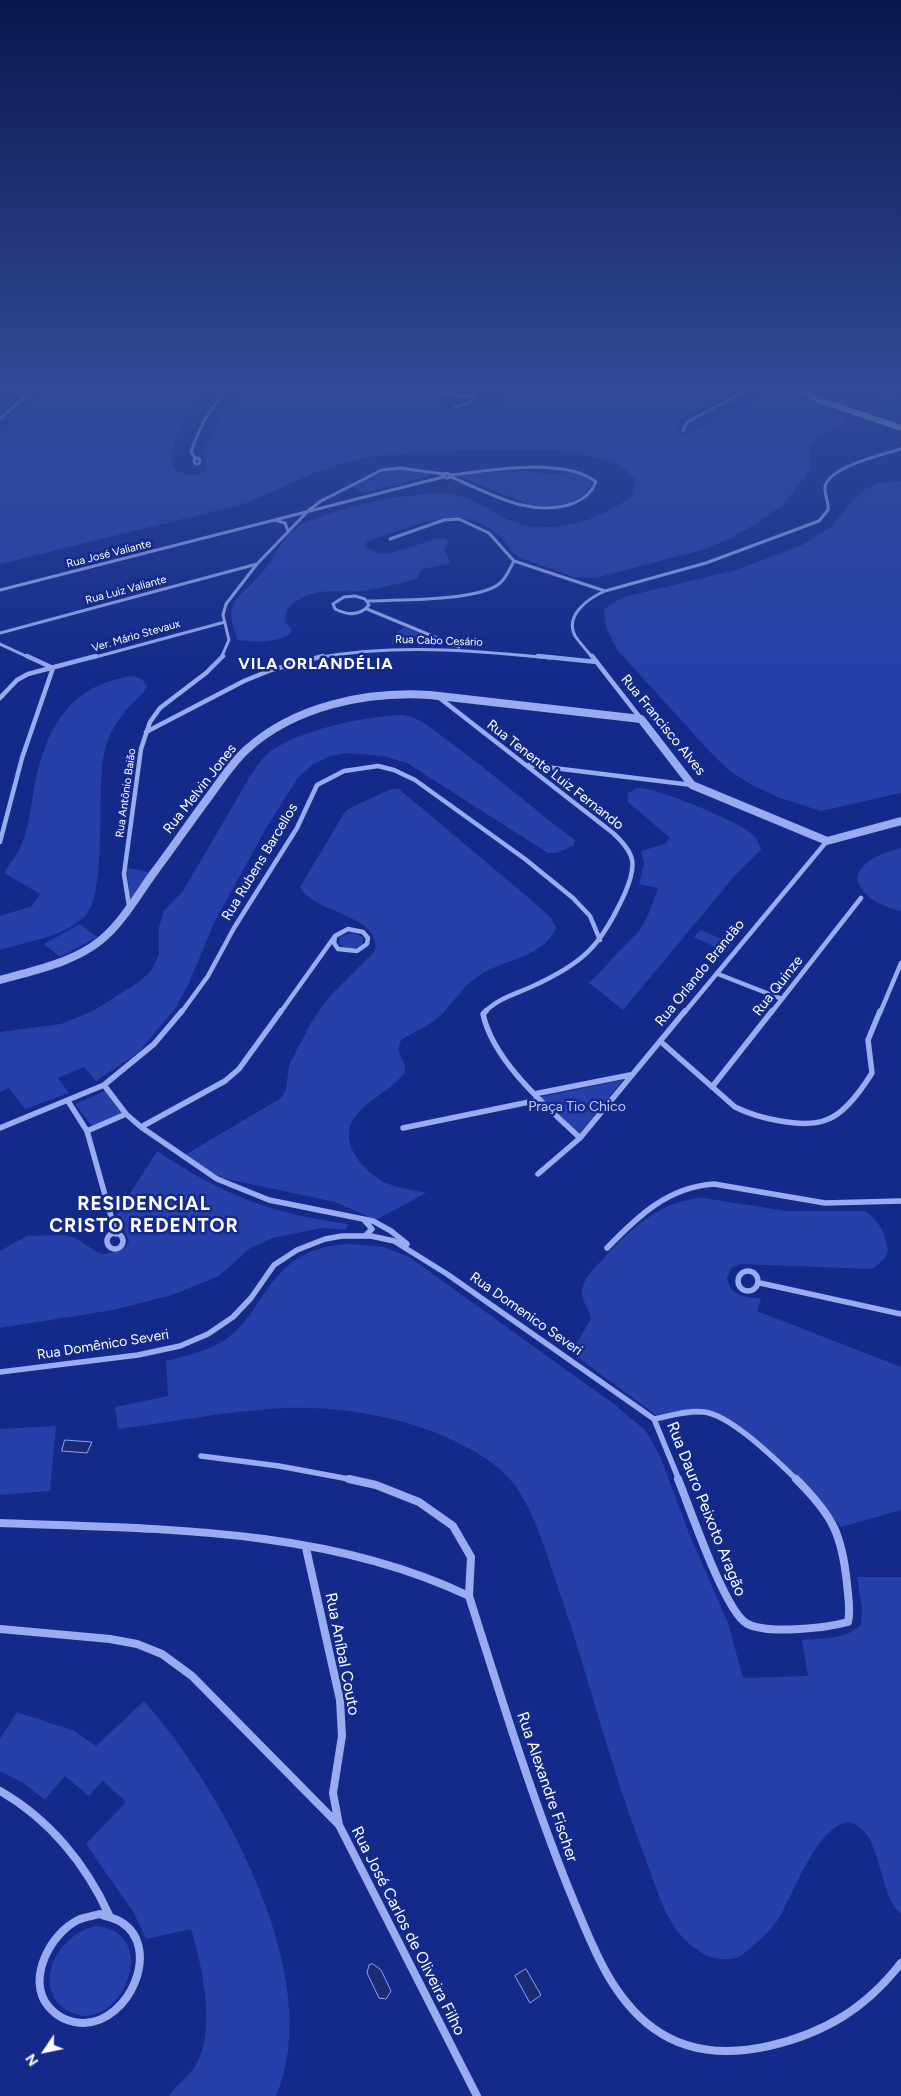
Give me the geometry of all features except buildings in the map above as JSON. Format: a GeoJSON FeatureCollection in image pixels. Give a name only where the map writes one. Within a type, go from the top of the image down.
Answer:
{"type":"FeatureCollection","features":[{"type":"Feature","properties":{"kind":"street"},"geometry":{"type":"LineString","coordinates":[[308,510],[353,486]]}},
{"type":"Feature","properties":{"kind":"street"},"geometry":{"type":"LineString","coordinates":[[308,510],[404,486]]}},
{"type":"Feature","properties":{"kind":"street"},"geometry":{"type":"LineString","coordinates":[[475,486],[523,506],[549,510],[574,503],[595,486]]}},
{"type":"Feature","properties":{"kind":"street"},"geometry":{"type":"LineString","coordinates":[[390,539],[444,520],[459,519],[489,533],[514,561],[605,591],[706,563],[819,521],[828,510],[825,489],[826,486]]}},
{"type":"Feature","properties":{"kind":"street","name":"Rua José Valiante"},"geometry":{"type":"LineString","coordinates":[[0,590],[308,510]]}},
{"type":"Feature","properties":{"kind":"street","name":"Rua Antônio Baião"},"geometry":{"type":"LineString","coordinates":[[129,906],[124,874],[141,749],[146,732],[154,715],[160,708],[206,673],[224,656],[229,640],[223,615],[226,604],[257,564],[308,510]]}},
{"type":"Feature","properties":{"kind":"street"},"geometry":{"type":"LineString","coordinates":[[271,520],[283,522],[288,531]]}},
{"type":"Feature","properties":{"kind":"street"},"geometry":{"type":"LineString","coordinates":[[463,648],[367,609],[358,613],[345,613],[337,610],[333,605],[336,600],[347,596],[361,597],[368,601],[388,600],[465,593],[491,588],[502,580],[514,561]]}},
{"type":"Feature","properties":{"kind":"street","name":"Rua Luiz Valiante"},"geometry":{"type":"LineString","coordinates":[[0,633],[257,564]]}},
{"type":"Feature","properties":{"kind":"street","name":"Rua Francisco Alves"},"geometry":{"type":"LineString","coordinates":[[605,591],[590,598],[574,618],[573,626],[578,640],[692,785],[827,841]]}},
{"type":"Feature","properties":{"kind":"street"},"geometry":{"type":"LineString","coordinates":[[381,614],[376,610],[376,606],[388,600]]}},
{"type":"Feature","properties":{"kind":"street"},"geometry":{"type":"LineString","coordinates":[[367,609],[368,601]]}},
{"type":"Feature","properties":{"kind":"street","name":"Ver. Mário Stevaux"},"geometry":{"type":"LineString","coordinates":[[0,698],[9,686],[26,674],[225,622]]}},
{"type":"Feature","properties":{"kind":"street"},"geometry":{"type":"LineString","coordinates":[[0,644],[53,668],[22,758],[0,842]]}},
{"type":"Feature","properties":{"kind":"street","name":"Rua Cabo Cesário"},"geometry":{"type":"LineString","coordinates":[[146,732],[232,686],[291,664],[343,653],[393,647],[463,648],[597,662]]}},
{"type":"Feature","properties":{"kind":"street","name":"Rua Melvin Jones"},"geometry":{"type":"LineString","coordinates":[[0,980],[44,968],[78,955],[105,936],[240,754],[263,736],[293,719],[356,699],[396,694],[437,696],[641,719]]}},
{"type":"Feature","properties":{"kind":"street","name":"Rua Tenente Luiz Fernando"},"geometry":{"type":"LineString","coordinates":[[437,696],[465,720],[528,765],[618,837],[631,853],[634,867],[632,876],[600,940],[590,955],[575,966],[499,1000],[484,1014],[487,1031],[534,1094]]}},
{"type":"Feature","properties":{"kind":"street"},"geometry":{"type":"LineString","coordinates":[[528,765],[692,785]]}},
{"type":"Feature","properties":{"kind":"street","name":"Rua Rubens Barcellos"},"geometry":{"type":"LineString","coordinates":[[0,1128],[104,1085],[154,1044],[192,1000],[297,828],[317,785],[332,776],[352,768],[378,766],[394,770],[415,780],[525,859],[573,898],[590,916],[600,940]]}},
{"type":"Feature","properties":{"kind":"street"},"geometry":{"type":"LineString","coordinates":[[827,841],[901,821]]}},
{"type":"Feature","properties":{"kind":"street","name":"Rua Orlando Brandão"},"geometry":{"type":"LineString","coordinates":[[538,1174],[580,1138],[827,841]]}},
{"type":"Feature","properties":{"kind":"street","name":"Rua Quinze"},"geometry":{"type":"LineString","coordinates":[[712,1087],[861,898]]}},
{"type":"Feature","properties":{"kind":"street"},"geometry":{"type":"LineString","coordinates":[[141,1127],[218,1086],[239,1069],[335,936],[342,930],[353,929],[363,932],[368,941],[361,949],[347,951],[336,946],[333,939],[335,936]]}},
{"type":"Feature","properties":{"kind":"street"},"geometry":{"type":"LineString","coordinates":[[660,1041],[735,1108],[750,1116],[814,1123],[832,1118],[872,1073],[868,1040],[901,963]]}},
{"type":"Feature","properties":{"kind":"street"},"geometry":{"type":"LineString","coordinates":[[718,974],[782,999]]}},
{"type":"Feature","properties":{"kind":"street"},"geometry":{"type":"LineString","coordinates":[[580,1138],[534,1094],[631,1075]]}},
{"type":"Feature","properties":{"kind":"street"},"geometry":{"type":"LineString","coordinates":[[104,1085],[126,1114],[141,1127],[194,1166],[217,1179],[269,1200],[361,1218],[385,1227],[423,1257]]}},
{"type":"Feature","properties":{"kind":"street"},"geometry":{"type":"LineString","coordinates":[[403,1128],[539,1100]]}},
{"type":"Feature","properties":{"kind":"street"},"geometry":{"type":"LineString","coordinates":[[68,1101],[87,1130],[116,1234]]}},
{"type":"Feature","properties":{"kind":"street"},"geometry":{"type":"LineString","coordinates":[[87,1130],[126,1114]]}},
{"type":"Feature","properties":{"kind":"street"},"geometry":{"type":"LineString","coordinates":[[607,1248],[652,1205],[700,1185],[714,1184],[824,1203],[901,1201]]}},
{"type":"Feature","properties":{"kind":"street"},"geometry":{"type":"LineString","coordinates":[[361,1218],[372,1229],[369,1234],[363,1235]]}},
{"type":"Feature","properties":{"kind":"street","name":"Rua Domênico Severi"},"geometry":{"type":"LineString","coordinates":[[0,1372],[138,1355],[189,1342],[208,1334],[233,1318],[251,1298],[271,1268],[284,1257],[325,1239],[363,1235],[380,1237]]}},
{"type":"Feature","properties":{"kind":"street","name":"Rua Domenico Severi"},"geometry":{"type":"LineString","coordinates":[[380,1237],[401,1244],[423,1257],[654,1419]]}},
{"type":"Feature","properties":{"kind":"street"},"geometry":{"type":"LineString","coordinates":[[760,1284],[901,1314]]}},
{"type":"Feature","properties":{"kind":"street","name":"Rua Dauro Peixoto Aragão"},"geometry":{"type":"LineString","coordinates":[[697,1412],[715,1415],[744,1434],[816,1499],[830,1516],[839,1538],[850,1614],[848,1622],[825,1628],[762,1628],[749,1625],[737,1615],[728,1601],[654,1419],[697,1412]]}},
{"type":"Feature","properties":{"kind":"street"},"geometry":{"type":"LineString","coordinates":[[0,1523],[209,1531],[272,1540],[372,1560],[442,1583],[469,1596],[475,1573],[473,1557],[459,1530],[438,1512],[402,1495],[354,1480],[201,1456]]}},
{"type":"Feature","properties":{"kind":"street","name":"Rua Aníbal Couto"},"geometry":{"type":"LineString","coordinates":[[306,1548],[340,1700],[342,1736],[333,1793],[339,1825]]}},
{"type":"Feature","properties":{"kind":"street","name":"Rua Alexandre Fischer"},"geometry":{"type":"LineString","coordinates":[[469,1596],[542,1822],[593,1947],[607,1974],[618,1989],[634,2010],[653,2028],[676,2042],[716,2053],[749,2051],[777,2045],[850,2012],[867,2000],[901,1963]]}},
{"type":"Feature","properties":{"kind":"street","name":"Rua José Carlos de Oliveira Filho"},"geometry":{"type":"LineString","coordinates":[[0,1629],[126,1642],[162,1654],[192,1676],[339,1825],[476,2096]]}},
{"type":"Feature","properties":{"kind":"street"},"geometry":{"type":"LineString","coordinates":[[0,1792],[15,1799],[36,1816],[77,1859],[96,1886],[109,1915],[129,1928],[137,1943],[140,1961],[133,1989],[115,2012],[98,2021],[81,2024],[62,2020],[48,2006],[41,1988],[40,1977],[44,1956],[55,1936],[71,1922],[90,1915],[109,1915]]}},
{"type":"Feature","properties":{"kind":"green space"},"geometry":{"type":"Polygon","coordinates":[[[0,486],[285,486],[247,503],[0,564],[0,486]]]}},
{"type":"Feature","properties":{"kind":"green space"},"geometry":{"type":"Polygon","coordinates":[[[384,486],[387,487],[363,493],[352,487],[384,486]]]}},
{"type":"Feature","properties":{"kind":"green space"},"geometry":{"type":"Polygon","coordinates":[[[482,486],[591,486],[587,493],[566,504],[535,507],[482,486]]]}},
{"type":"Feature","properties":{"kind":"green space"},"geometry":{"type":"Polygon","coordinates":[[[635,486],[798,486],[783,505],[729,539],[702,550],[595,578],[574,577],[520,558],[499,535],[483,525],[467,519],[451,518],[418,524],[368,541],[364,545],[372,551],[382,553],[393,552],[445,538],[449,542],[444,549],[450,561],[449,564],[422,569],[417,578],[411,581],[380,588],[316,593],[306,596],[287,609],[285,621],[291,629],[291,633],[279,639],[272,641],[238,640],[233,627],[231,617],[234,602],[266,568],[292,531],[330,513],[400,497],[441,494],[464,497],[511,521],[526,526],[541,527],[574,524],[590,519],[620,505],[632,496],[635,486]]]}},
{"type":"Feature","properties":{"kind":"green space"},"geometry":{"type":"Polygon","coordinates":[[[872,486],[901,486],[901,793],[821,811],[780,798],[750,784],[730,771],[617,650],[606,627],[604,611],[609,605],[624,597],[736,570],[802,545],[832,526],[850,503],[872,486]]]}},
{"type":"Feature","properties":{"kind":"green space"},"geometry":{"type":"Polygon","coordinates":[[[404,627],[442,643],[392,644],[394,634],[404,627]]]}},
{"type":"Feature","properties":{"kind":"green space"},"geometry":{"type":"Polygon","coordinates":[[[133,676],[142,679],[147,687],[118,721],[111,732],[105,749],[102,766],[99,863],[92,905],[84,917],[65,930],[0,950],[0,916],[32,906],[40,894],[4,873],[25,836],[40,762],[55,726],[65,711],[78,698],[93,688],[111,681],[133,676]]]}},
{"type":"Feature","properties":{"kind":"green space"},"geometry":{"type":"Polygon","coordinates":[[[402,715],[416,719],[434,730],[575,840],[574,845],[557,853],[548,853],[407,763],[383,756],[348,753],[330,756],[312,765],[297,779],[265,830],[214,923],[189,983],[175,1009],[138,1053],[96,1081],[84,1067],[58,1078],[69,1093],[25,1109],[9,1088],[0,1092],[0,1032],[61,1024],[93,1011],[139,982],[151,971],[159,954],[159,927],[164,911],[183,891],[252,773],[266,754],[283,744],[315,731],[369,718],[402,715]]]}},
{"type":"Feature","properties":{"kind":"green space"},"geometry":{"type":"Polygon","coordinates":[[[637,788],[660,792],[736,824],[753,835],[761,850],[737,873],[623,1010],[589,983],[640,930],[648,915],[658,888],[639,884],[644,864],[641,851],[665,844],[670,838],[628,802],[628,793],[637,788]]]}},
{"type":"Feature","properties":{"kind":"green space"},"geometry":{"type":"Polygon","coordinates":[[[391,789],[399,789],[530,899],[551,918],[556,927],[544,944],[535,950],[492,968],[476,977],[436,1020],[401,1040],[398,1050],[405,1066],[405,1072],[359,1112],[350,1128],[349,1138],[356,1157],[371,1174],[394,1186],[426,1193],[376,1220],[335,1202],[222,1178],[185,1155],[281,1098],[286,1090],[289,1065],[311,1023],[328,998],[375,951],[374,939],[368,929],[358,921],[318,903],[307,896],[300,887],[346,810],[391,789]]]}},
{"type":"Feature","properties":{"kind":"green space"},"geometry":{"type":"Polygon","coordinates":[[[901,848],[901,911],[873,900],[863,890],[857,877],[864,865],[875,857],[901,848]]]}},
{"type":"Feature","properties":{"kind":"green space"},"geometry":{"type":"Polygon","coordinates":[[[127,868],[149,872],[130,901],[127,872],[127,868]]]}},
{"type":"Feature","properties":{"kind":"green space"},"geometry":{"type":"Polygon","coordinates":[[[80,924],[97,937],[60,957],[44,944],[80,924]]]}},
{"type":"Feature","properties":{"kind":"green space"},"geometry":{"type":"Polygon","coordinates":[[[701,930],[733,944],[726,952],[694,937],[701,930]]]}},
{"type":"Feature","properties":{"kind":"green space"},"geometry":{"type":"Polygon","coordinates":[[[352,933],[363,937],[363,944],[350,948],[344,947],[339,943],[340,937],[352,933]]]}},
{"type":"Feature","properties":{"kind":"green space","name":"Praça Tio Chico"},"geometry":{"type":"Polygon","coordinates":[[[623,1080],[579,1134],[540,1097],[623,1080]]]}},
{"type":"Feature","properties":{"kind":"green space"},"geometry":{"type":"Polygon","coordinates":[[[105,1091],[121,1113],[92,1126],[75,1104],[105,1091]]]}},
{"type":"Feature","properties":{"kind":"green space"},"geometry":{"type":"Polygon","coordinates":[[[157,1151],[226,1191],[270,1208],[320,1220],[348,1224],[346,1230],[322,1228],[272,1238],[249,1249],[219,1276],[172,1295],[113,1310],[0,1328],[0,1251],[27,1236],[64,1235],[76,1238],[103,1254],[120,1251],[125,1248],[129,1241],[117,1214],[157,1151]]]}},
{"type":"Feature","properties":{"kind":"green space"},"geometry":{"type":"Polygon","coordinates":[[[703,1198],[787,1211],[863,1211],[873,1217],[881,1228],[888,1251],[885,1259],[872,1269],[741,1264],[731,1268],[727,1278],[732,1289],[740,1295],[761,1298],[757,1311],[901,1367],[901,1510],[841,1527],[810,1490],[730,1420],[702,1410],[685,1410],[656,1415],[569,1351],[580,1338],[591,1318],[583,1300],[582,1289],[594,1268],[636,1227],[660,1210],[673,1204],[703,1198]]]}},
{"type":"Feature","properties":{"kind":"green space"},"geometry":{"type":"Polygon","coordinates":[[[351,1244],[384,1247],[409,1257],[614,1404],[646,1431],[660,1456],[690,1536],[728,1623],[743,1678],[808,1676],[802,1640],[842,1636],[856,1629],[861,1624],[862,1608],[857,1577],[901,1577],[901,1914],[893,1905],[874,1848],[868,1836],[859,1827],[848,1822],[836,1827],[825,1836],[806,1864],[777,1921],[765,1935],[744,1953],[732,1959],[714,1958],[700,1952],[683,1938],[662,1904],[630,1817],[569,1620],[535,1522],[523,1498],[508,1477],[482,1456],[456,1441],[409,1423],[358,1412],[332,1409],[263,1409],[118,1429],[115,1407],[168,1396],[166,1361],[207,1349],[230,1336],[246,1320],[278,1276],[297,1259],[320,1248],[351,1244]]]}},
{"type":"Feature","properties":{"kind":"green space"},"geometry":{"type":"Polygon","coordinates":[[[56,1426],[50,1491],[0,1495],[0,1429],[56,1426]]]}},
{"type":"Feature","properties":{"kind":"green space"},"geometry":{"type":"Polygon","coordinates":[[[144,1701],[174,1738],[204,1783],[233,1833],[258,1887],[277,1942],[288,1997],[288,2049],[276,2096],[169,2096],[194,2068],[203,2049],[206,2015],[203,1978],[191,1929],[146,1939],[134,1913],[86,1844],[126,1802],[103,1781],[89,1796],[65,1776],[45,1800],[23,1783],[0,1771],[0,1739],[17,1712],[74,1731],[96,1746],[144,1701]]]}},
{"type":"Feature","properties":{"kind":"green space"},"geometry":{"type":"Polygon","coordinates":[[[97,1926],[118,1934],[129,1948],[131,1965],[126,1984],[116,2000],[101,2012],[84,2016],[65,2009],[55,1999],[50,1987],[50,1974],[54,1961],[61,1949],[71,1938],[83,1930],[97,1926]]]}},
{"type":"Feature","properties":{"kind":"shaded area"},"geometry":{"type":"Polygon","coordinates":[[[65,1440],[92,1442],[87,1453],[62,1451],[65,1440]]]}},
{"type":"Feature","properties":{"kind":"shaded area"},"geometry":{"type":"Polygon","coordinates":[[[373,1964],[381,1970],[391,1991],[386,1999],[379,1998],[367,1973],[369,1965],[373,1964]]]}},
{"type":"Feature","properties":{"kind":"shaded area"},"geometry":{"type":"Polygon","coordinates":[[[526,1969],[541,1995],[530,2003],[515,1976],[526,1969]]]}},
{"type":"Feature","properties":{"kind":"district","name":"VILA ORLANDÉLIA"},"geometry":{"type":"Point","coordinates":[316,664]}},
{"type":"Feature","properties":{"kind":"district","name":"RESIDENCIAL CRISTO REDENTOR"},"geometry":{"type":"Point","coordinates":[144,1215]}}]}
